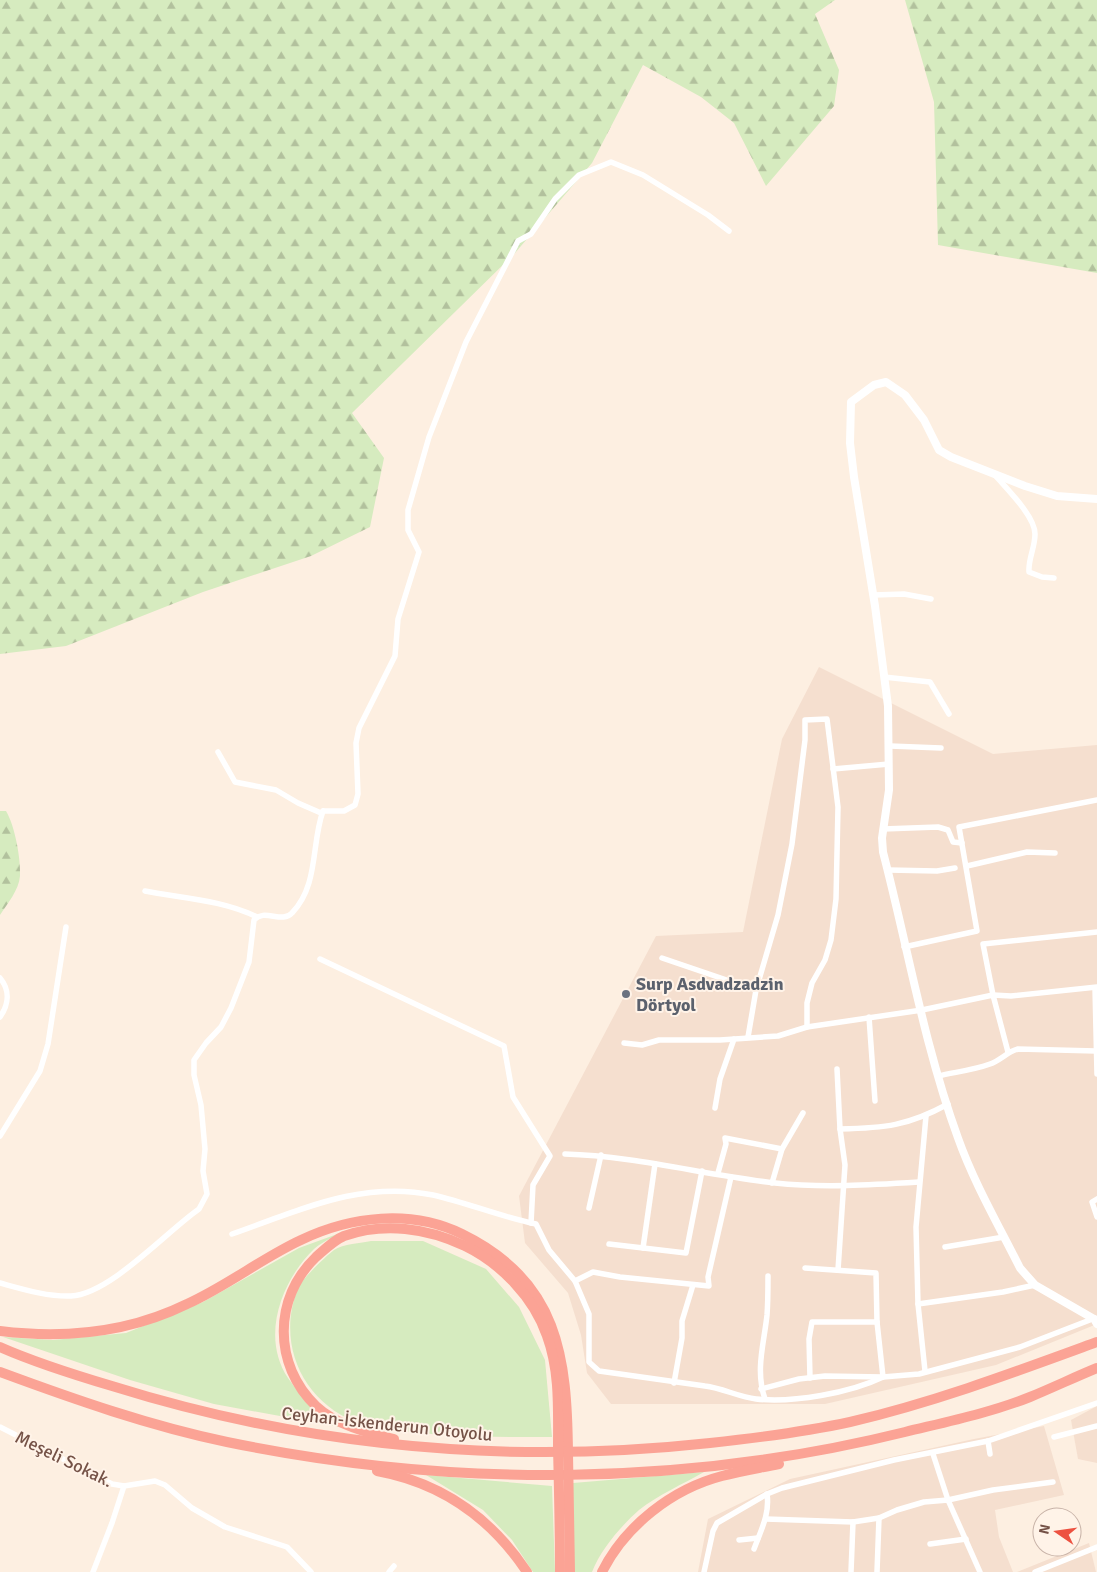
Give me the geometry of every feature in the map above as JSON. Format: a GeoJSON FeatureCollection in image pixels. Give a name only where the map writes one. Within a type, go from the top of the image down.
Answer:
{"type":"FeatureCollection","features":[{"type":"Feature","properties":{"kind":"highway"},"geometry":{"type":"LineString","coordinates":[[0,1331],[62,1335],[97,1332],[136,1324],[189,1304],[302,1239],[335,1226],[371,1219],[399,1218],[427,1221],[450,1228],[484,1246],[520,1275],[539,1299],[555,1332],[564,1368],[568,1405],[570,1572]]}},
{"type":"Feature","properties":{"kind":"highway"},"geometry":{"type":"LineString","coordinates":[[504,1453],[403,1442],[367,1432],[338,1420],[317,1407],[301,1389],[289,1369],[284,1349],[283,1327],[286,1305],[295,1284],[306,1266],[342,1237],[374,1229],[400,1228],[426,1231],[448,1238],[493,1263],[531,1304],[547,1334],[556,1368],[560,1572]]}},
{"type":"Feature","properties":{"kind":"highway","name":"Ceyhan-İskenderun Otoyolu"},"geometry":{"type":"LineString","coordinates":[[0,1347],[87,1378],[229,1420],[317,1436],[404,1446],[504,1453],[656,1449],[846,1423],[927,1403],[1097,1342]]}},
{"type":"Feature","properties":{"kind":"highway"},"geometry":{"type":"LineString","coordinates":[[602,1572],[623,1540],[646,1516],[669,1499],[693,1486],[720,1476],[853,1448],[1027,1398],[1097,1368]]}},
{"type":"Feature","properties":{"kind":"highway"},"geometry":{"type":"LineString","coordinates":[[0,1372],[144,1420],[224,1441],[390,1474],[424,1485],[472,1510],[498,1533],[527,1572]]}},
{"type":"Feature","properties":{"kind":"highway"},"geometry":{"type":"LineString","coordinates":[[224,1441],[313,1458],[402,1468],[540,1476],[657,1472],[763,1460],[851,1445],[933,1425]]}},
{"type":"Feature","properties":{"kind":"street"},"geometry":{"type":"LineString","coordinates":[[218,752],[235,782],[276,790],[298,803],[321,813],[323,811],[351,809],[357,800],[356,743],[359,728],[395,656],[398,619],[419,552],[407,523],[412,492],[429,438],[461,353],[518,241],[531,234],[556,199],[579,175],[611,162],[642,175],[708,215],[729,231]]}},
{"type":"Feature","properties":{"kind":"street"},"geometry":{"type":"LineString","coordinates":[[1096,1320],[1035,1285],[1020,1268],[958,1139],[928,1043],[922,1010],[904,948],[882,838],[890,790],[890,746],[874,595],[850,442],[851,402],[874,385],[886,382],[905,395],[924,420],[939,450],[994,474],[1057,496],[1097,499]]}},
{"type":"Feature","properties":{"kind":"street"},"geometry":{"type":"LineString","coordinates":[[994,474],[1034,525],[1035,535],[1028,562],[1029,572],[1042,577],[1054,578]]}},
{"type":"Feature","properties":{"kind":"street"},"geometry":{"type":"LineString","coordinates":[[874,595],[904,594],[931,599]]}},
{"type":"Feature","properties":{"kind":"street"},"geometry":{"type":"LineString","coordinates":[[884,677],[930,682],[949,714]]}},
{"type":"Feature","properties":{"kind":"street"},"geometry":{"type":"LineString","coordinates":[[748,1037],[756,990],[778,914],[792,844],[805,740],[805,720],[827,719],[838,807],[836,899],[831,940],[825,960],[812,983],[808,1003],[807,1027]]}},
{"type":"Feature","properties":{"kind":"street"},"geometry":{"type":"LineString","coordinates":[[890,746],[941,748]]}},
{"type":"Feature","properties":{"kind":"street"},"geometry":{"type":"LineString","coordinates":[[833,769],[889,764]]}},
{"type":"Feature","properties":{"kind":"street"},"geometry":{"type":"LineString","coordinates":[[904,948],[977,931],[959,827],[1097,800]]}},
{"type":"Feature","properties":{"kind":"street"},"geometry":{"type":"LineString","coordinates":[[144,891],[244,910],[257,917],[286,917],[292,914],[310,882],[323,811]]}},
{"type":"Feature","properties":{"kind":"street"},"geometry":{"type":"LineString","coordinates":[[883,829],[938,827],[948,830],[953,842],[962,843]]}},
{"type":"Feature","properties":{"kind":"street"},"geometry":{"type":"LineString","coordinates":[[967,866],[1027,852],[1055,853]]}},
{"type":"Feature","properties":{"kind":"street"},"geometry":{"type":"LineString","coordinates":[[888,870],[937,871],[955,868]]}},
{"type":"Feature","properties":{"kind":"street"},"geometry":{"type":"LineString","coordinates":[[0,1283],[40,1292],[70,1296],[82,1295],[106,1284],[199,1209],[205,1201],[207,1194],[203,1171],[204,1134],[201,1105],[194,1075],[194,1060],[221,1027],[231,1008],[249,962],[254,920],[257,917]]}},
{"type":"Feature","properties":{"kind":"street"},"geometry":{"type":"LineString","coordinates":[[0,1136],[40,1071],[48,1044],[66,927]]}},
{"type":"Feature","properties":{"kind":"street"},"geometry":{"type":"LineString","coordinates":[[1008,1052],[993,995],[983,944],[1097,932]]}},
{"type":"Feature","properties":{"kind":"street"},"geometry":{"type":"LineString","coordinates":[[662,958],[756,990]]}},
{"type":"Feature","properties":{"kind":"street"},"geometry":{"type":"LineString","coordinates":[[320,959],[504,1046],[513,1097],[550,1156],[532,1185],[531,1223]]}},
{"type":"Feature","properties":{"kind":"street"},"geometry":{"type":"LineString","coordinates":[[0,978],[8,992],[6,1008],[0,1017]]}},
{"type":"Feature","properties":{"kind":"street"},"geometry":{"type":"LineString","coordinates":[[624,1043],[642,1044],[659,1040],[734,1039],[778,1036],[807,1027],[922,1010],[993,995],[1011,996],[1096,988],[1096,1070]]}},
{"type":"Feature","properties":{"kind":"street"},"geometry":{"type":"LineString","coordinates":[[869,1017],[875,1101]]}},
{"type":"Feature","properties":{"kind":"street"},"geometry":{"type":"LineString","coordinates":[[715,1108],[720,1079],[734,1039]]}},
{"type":"Feature","properties":{"kind":"street"},"geometry":{"type":"LineString","coordinates":[[938,1076],[989,1064],[1002,1058],[1008,1052],[1018,1049],[1096,1051]]}},
{"type":"Feature","properties":{"kind":"street"},"geometry":{"type":"LineString","coordinates":[[837,1069],[840,1128],[845,1165],[838,1270]]}},
{"type":"Feature","properties":{"kind":"street"},"geometry":{"type":"LineString","coordinates":[[840,1128],[887,1127],[926,1116],[948,1104]]}},
{"type":"Feature","properties":{"kind":"street"},"geometry":{"type":"LineString","coordinates":[[772,1183],[782,1149],[803,1113]]}},
{"type":"Feature","properties":{"kind":"street"},"geometry":{"type":"LineString","coordinates":[[925,1372],[918,1304],[916,1227],[926,1116]]}},
{"type":"Feature","properties":{"kind":"street"},"geometry":{"type":"LineString","coordinates":[[718,1173],[726,1144],[725,1138],[782,1149]]}},
{"type":"Feature","properties":{"kind":"street"},"geometry":{"type":"LineString","coordinates":[[565,1154],[601,1155],[718,1173],[731,1177],[808,1186],[919,1182]]}},
{"type":"Feature","properties":{"kind":"street"},"geometry":{"type":"LineString","coordinates":[[589,1208],[601,1155]]}},
{"type":"Feature","properties":{"kind":"street"},"geometry":{"type":"LineString","coordinates":[[643,1248],[655,1164]]}},
{"type":"Feature","properties":{"kind":"street"},"geometry":{"type":"LineString","coordinates":[[610,1244],[686,1253],[702,1171]]}},
{"type":"Feature","properties":{"kind":"street"},"geometry":{"type":"LineString","coordinates":[[575,1281],[593,1272],[620,1278],[709,1286],[708,1277],[731,1177]]}},
{"type":"Feature","properties":{"kind":"street"},"geometry":{"type":"LineString","coordinates":[[232,1234],[337,1197],[403,1191],[433,1195],[508,1218],[536,1224],[549,1250],[575,1281],[589,1314],[589,1362],[599,1370],[674,1383],[724,1389],[755,1399],[792,1398],[842,1391],[868,1384],[883,1377]]}},
{"type":"Feature","properties":{"kind":"street"},"geometry":{"type":"LineString","coordinates":[[1097,1199],[1092,1202],[1097,1217]]}},
{"type":"Feature","properties":{"kind":"street"},"geometry":{"type":"LineString","coordinates":[[945,1247],[1004,1237]]}},
{"type":"Feature","properties":{"kind":"street"},"geometry":{"type":"LineString","coordinates":[[805,1268],[876,1273],[877,1322],[883,1377]]}},
{"type":"Feature","properties":{"kind":"street"},"geometry":{"type":"LineString","coordinates":[[765,1399],[761,1389],[759,1368],[767,1315],[768,1276]]}},
{"type":"Feature","properties":{"kind":"street"},"geometry":{"type":"LineString","coordinates":[[674,1383],[682,1338],[682,1321],[693,1285]]}},
{"type":"Feature","properties":{"kind":"street"},"geometry":{"type":"LineString","coordinates":[[918,1304],[1003,1292],[1035,1285]]}},
{"type":"Feature","properties":{"kind":"street"},"geometry":{"type":"LineString","coordinates":[[761,1389],[825,1376],[883,1377],[919,1374],[1020,1347],[1096,1320]]}},
{"type":"Feature","properties":{"kind":"street"},"geometry":{"type":"LineString","coordinates":[[810,1378],[809,1339],[812,1322],[877,1322]]}},
{"type":"Feature","properties":{"kind":"street"},"geometry":{"type":"LineString","coordinates":[[704,1572],[713,1531],[717,1523],[766,1494],[782,1488],[894,1460],[934,1454],[988,1442],[1097,1403]]}},
{"type":"Feature","properties":{"kind":"street"},"geometry":{"type":"LineString","coordinates":[[1054,1437],[1097,1426]]}},
{"type":"Feature","properties":{"kind":"street","name":"Meşeli Sokak."},"geometry":{"type":"LineString","coordinates":[[0,1427],[112,1484],[124,1486],[155,1481],[164,1485],[192,1508],[226,1527],[287,1547],[311,1572]]}},
{"type":"Feature","properties":{"kind":"street"},"geometry":{"type":"LineString","coordinates":[[988,1442],[990,1454]]}},
{"type":"Feature","properties":{"kind":"street"},"geometry":{"type":"LineString","coordinates":[[934,1454],[948,1500],[980,1572]]}},
{"type":"Feature","properties":{"kind":"street"},"geometry":{"type":"LineString","coordinates":[[766,1519],[853,1522],[880,1518],[897,1510],[924,1502],[948,1500],[993,1490],[1053,1482]]}},
{"type":"Feature","properties":{"kind":"street"},"geometry":{"type":"LineString","coordinates":[[93,1572],[124,1486]]}},
{"type":"Feature","properties":{"kind":"street"},"geometry":{"type":"LineString","coordinates":[[754,1549],[769,1506],[766,1494]]}},
{"type":"Feature","properties":{"kind":"street"},"geometry":{"type":"LineString","coordinates":[[877,1572],[880,1518]]}},
{"type":"Feature","properties":{"kind":"street"},"geometry":{"type":"LineString","coordinates":[[851,1572],[853,1522]]}},
{"type":"Feature","properties":{"kind":"street"},"geometry":{"type":"LineString","coordinates":[[739,1540],[758,1538]]}},
{"type":"Feature","properties":{"kind":"street"},"geometry":{"type":"LineString","coordinates":[[930,1544],[966,1539]]}},
{"type":"Feature","properties":{"kind":"street"},"geometry":{"type":"LineString","coordinates":[[1035,1572],[1097,1547]]}},
{"type":"Feature","properties":{"kind":"shaded area"},"geometry":{"type":"Polygon","coordinates":[[[819,667],[993,754],[1097,745],[1097,1324],[996,1365],[825,1404],[611,1404],[587,1373],[581,1335],[568,1293],[525,1243],[519,1196],[656,936],[743,932],[782,739],[819,667]]]}},
{"type":"Feature","properties":{"kind":"shaded area"},"geometry":{"type":"Polygon","coordinates":[[[1097,1406],[1097,1463],[1078,1459],[1071,1420],[1097,1406]]]}},
{"type":"Feature","properties":{"kind":"shaded area"},"geometry":{"type":"Polygon","coordinates":[[[1044,1426],[1064,1495],[995,1510],[999,1537],[1013,1572],[698,1572],[708,1519],[790,1479],[974,1439],[1044,1426]]]}},
{"type":"Feature","properties":{"kind":"shaded area"},"geometry":{"type":"Polygon","coordinates":[[[1089,1543],[1096,1572],[1017,1572],[1054,1557],[1082,1557],[1082,1546],[1089,1543]]]}},
{"type":"Feature","properties":{"kind":"green space"},"geometry":{"type":"Polygon","coordinates":[[[0,0],[835,0],[815,14],[839,70],[834,106],[766,186],[734,123],[701,97],[643,65],[592,163],[515,253],[352,413],[384,458],[370,527],[311,556],[203,592],[66,646],[0,654],[0,0]]]}},
{"type":"Feature","properties":{"kind":"green space"},"geometry":{"type":"Polygon","coordinates":[[[905,0],[1097,0],[1097,273],[938,245],[934,102],[905,0]]]}},
{"type":"Feature","properties":{"kind":"green space"},"geometry":{"type":"Polygon","coordinates":[[[0,811],[6,811],[12,825],[17,843],[20,876],[12,897],[0,915],[0,811]]]}},
{"type":"Feature","properties":{"kind":"green space"},"geometry":{"type":"Polygon","coordinates":[[[351,1229],[327,1240],[314,1249],[292,1276],[278,1309],[275,1327],[280,1362],[288,1378],[299,1393],[340,1427],[214,1404],[130,1380],[3,1337],[53,1340],[126,1333],[203,1302],[299,1248],[351,1229]]]}},
{"type":"Feature","properties":{"kind":"green space"},"geometry":{"type":"Polygon","coordinates":[[[371,1241],[423,1241],[486,1269],[519,1307],[545,1360],[552,1437],[427,1434],[367,1425],[356,1422],[337,1412],[321,1400],[308,1385],[298,1368],[292,1349],[290,1329],[292,1309],[298,1288],[320,1262],[334,1250],[347,1245],[371,1241]]]}},
{"type":"Feature","properties":{"kind":"green space"},"geometry":{"type":"Polygon","coordinates":[[[704,1472],[639,1510],[612,1538],[592,1572],[573,1572],[573,1483],[704,1472]]]}},
{"type":"Feature","properties":{"kind":"green space"},"geometry":{"type":"Polygon","coordinates":[[[426,1475],[552,1486],[555,1572],[533,1572],[512,1540],[483,1510],[426,1475]]]}},
{"type":"Feature","properties":{"kind":"place","name":"Surp Asdvadzadzin Dörtyol"},"geometry":{"type":"Point","coordinates":[626,994]}}]}
